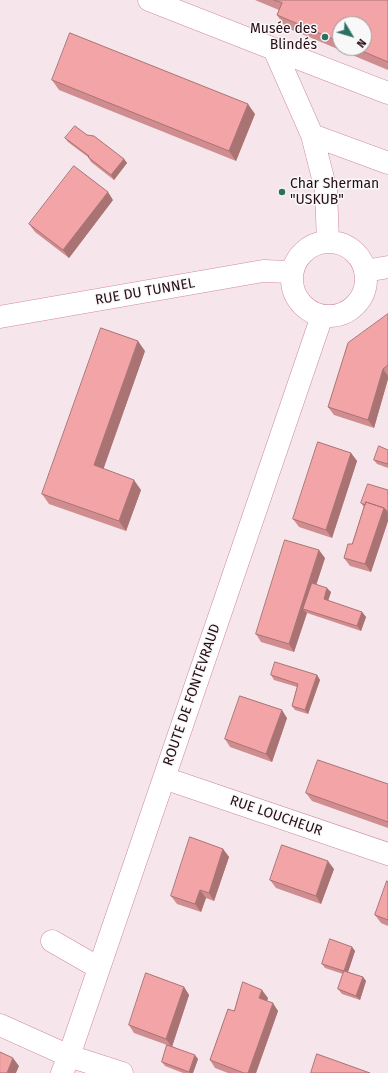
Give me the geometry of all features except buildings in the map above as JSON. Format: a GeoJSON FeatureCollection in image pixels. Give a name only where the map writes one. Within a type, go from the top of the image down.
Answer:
{"type":"FeatureCollection","features":[{"type":"Feature","properties":{"kind":"street"},"geometry":{"type":"LineString","coordinates":[[149,0],[388,93]]}},
{"type":"Feature","properties":{"kind":"street"},"geometry":{"type":"LineString","coordinates":[[274,49],[312,135],[326,190],[328,242]]}},
{"type":"Feature","properties":{"kind":"street"},"geometry":{"type":"LineString","coordinates":[[312,135],[388,163]]}},
{"type":"Feature","properties":{"kind":"street"},"geometry":{"type":"LineString","coordinates":[[328,242],[340,244],[352,250],[360,259],[366,271],[366,284],[356,305],[346,313],[334,316],[322,316],[312,313],[303,307],[296,298],[292,288],[290,272],[299,257],[307,249],[317,244],[328,242]]}},
{"type":"Feature","properties":{"kind":"street"},"geometry":{"type":"LineString","coordinates":[[366,271],[388,267]]}},
{"type":"Feature","properties":{"kind":"street","name":"RUE DU TUNNEL"},"geometry":{"type":"LineString","coordinates":[[1,310],[263,271],[290,272]]}},
{"type":"Feature","properties":{"kind":"street","name":"ROUTE DE FONTEVRAUD"},"geometry":{"type":"LineString","coordinates":[[65,1064],[322,316]]}},
{"type":"Feature","properties":{"kind":"street","name":"RUE LOUCHEUR"},"geometry":{"type":"LineString","coordinates":[[164,778],[388,854]]}},
{"type":"Feature","properties":{"kind":"street"},"geometry":{"type":"LineString","coordinates":[[52,941],[99,968]]}},
{"type":"Feature","properties":{"kind":"street"},"geometry":{"type":"LineString","coordinates":[[0,1025],[65,1064],[122,1073]]}},
{"type":"Feature","properties":{"kind":"place","name":"Musée des Blindés"},"geometry":{"type":"Point","coordinates":[325,37]}},
{"type":"Feature","properties":{"kind":"place","name":"Char Sherman \"USKUB\""},"geometry":{"type":"Point","coordinates":[282,192]}}]}
